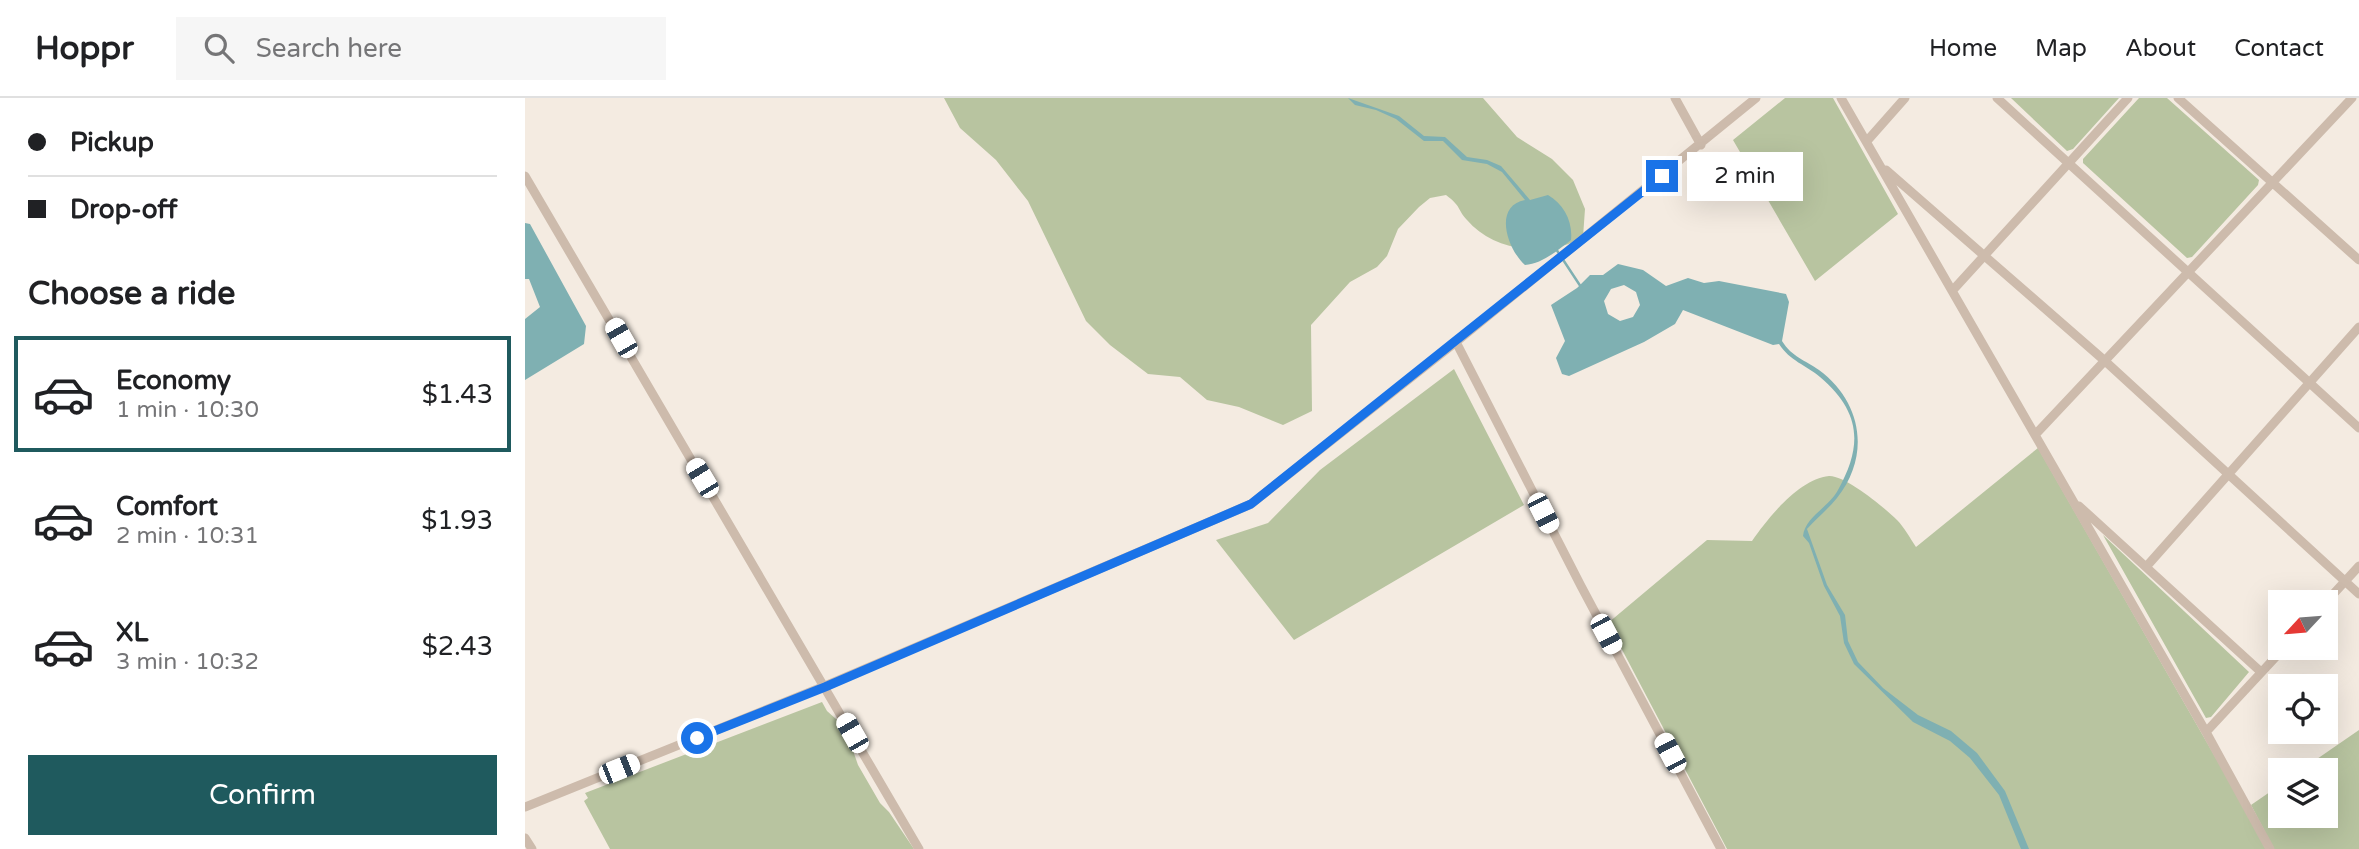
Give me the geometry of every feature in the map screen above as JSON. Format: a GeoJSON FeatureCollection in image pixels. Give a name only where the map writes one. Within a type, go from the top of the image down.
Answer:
{"type":"FeatureCollection","features":[{"type":"Feature","properties":{"kind":"street"},"geometry":{"type":"LineString","coordinates":[[1675,98],[1701,145]]}},
{"type":"Feature","properties":{"kind":"street"},"geometry":{"type":"LineString","coordinates":[[525,807],[825,687],[1251,504],[1456,342],[1756,98]]}},
{"type":"Feature","properties":{"kind":"street"},"geometry":{"type":"LineString","coordinates":[[1841,98],[2206,732],[2270,849]]}},
{"type":"Feature","properties":{"kind":"street"},"geometry":{"type":"LineString","coordinates":[[1867,141],[1906,98]]}},
{"type":"Feature","properties":{"kind":"street"},"geometry":{"type":"LineString","coordinates":[[1997,98],[2359,428]]}},
{"type":"Feature","properties":{"kind":"street"},"geometry":{"type":"LineString","coordinates":[[1953,290],[2128,98]]}},
{"type":"Feature","properties":{"kind":"street"},"geometry":{"type":"LineString","coordinates":[[2178,98],[2359,260]]}},
{"type":"Feature","properties":{"kind":"street"},"geometry":{"type":"LineString","coordinates":[[2035,435],[2352,98]]}},
{"type":"Feature","properties":{"kind":"street"},"geometry":{"type":"LineString","coordinates":[[1880,164],[2105,361],[2359,594]]}},
{"type":"Feature","properties":{"kind":"street"},"geometry":{"type":"LineString","coordinates":[[525,176],[919,849]]}},
{"type":"Feature","properties":{"kind":"street"},"geometry":{"type":"LineString","coordinates":[[2146,567],[2359,327]]}},
{"type":"Feature","properties":{"kind":"street"},"geometry":{"type":"LineString","coordinates":[[1456,342],[1581,586],[1721,849]]}},
{"type":"Feature","properties":{"kind":"street"},"geometry":{"type":"LineString","coordinates":[[2073,501],[2262,672]]}},
{"type":"Feature","properties":{"kind":"street"},"geometry":{"type":"LineString","coordinates":[[2337,590],[2359,566]]}},
{"type":"Feature","properties":{"kind":"street"},"geometry":{"type":"LineString","coordinates":[[2206,732],[2273,660]]}},
{"type":"Feature","properties":{"kind":"street"},"geometry":{"type":"LineString","coordinates":[[525,838],[532,849]]}},
{"type":"Feature","properties":{"kind":"green space"},"geometry":{"type":"Polygon","coordinates":[[[944,98],[1483,98],[1517,137],[1552,159],[1573,180],[1585,209],[1583,237],[1554,248],[1507,245],[1478,231],[1446,195],[1430,198],[1398,229],[1387,256],[1377,267],[1350,282],[1311,325],[1312,411],[1283,425],[1239,407],[1207,400],[1180,377],[1148,374],[1110,345],[1086,321],[1028,201],[996,160],[960,128],[944,98]]]}},
{"type":"Feature","properties":{"kind":"green space"},"geometry":{"type":"Polygon","coordinates":[[[1785,98],[1833,98],[1898,214],[1815,281],[1733,140],[1785,98]]]}},
{"type":"Feature","properties":{"kind":"green space"},"geometry":{"type":"Polygon","coordinates":[[[2011,98],[2119,98],[2073,149],[2067,151],[2011,98]]]}},
{"type":"Feature","properties":{"kind":"green space"},"geometry":{"type":"Polygon","coordinates":[[[2139,98],[2167,98],[2259,180],[2258,185],[2192,257],[2187,258],[2083,163],[2083,159],[2139,98]]]}},
{"type":"Feature","properties":{"kind":"green space"},"geometry":{"type":"Polygon","coordinates":[[[1454,369],[1524,505],[1294,640],[1216,540],[1268,523],[1320,470],[1454,369]]]}},
{"type":"Feature","properties":{"kind":"green space"},"geometry":{"type":"Polygon","coordinates":[[[2038,448],[2268,849],[1727,849],[1608,623],[1707,540],[1752,541],[1785,501],[1818,479],[1836,477],[1865,493],[1897,520],[1916,547],[2038,448]]]}},
{"type":"Feature","properties":{"kind":"green space"},"geometry":{"type":"Polygon","coordinates":[[[2103,535],[2249,672],[2211,717],[2206,718],[2103,535]]]}},
{"type":"Feature","properties":{"kind":"green space"},"geometry":{"type":"Polygon","coordinates":[[[822,702],[827,711],[845,727],[858,765],[880,803],[914,849],[610,849],[584,801],[588,798],[585,793],[822,702]]]}},
{"type":"Feature","properties":{"kind":"green space"},"geometry":{"type":"Polygon","coordinates":[[[2359,730],[2359,849],[2274,849],[2251,805],[2268,793],[2268,828],[2338,828],[2338,758],[2318,758],[2359,730]]]}},
{"type":"Feature","properties":{"kind":"water"},"geometry":{"type":"Polygon","coordinates":[[[1348,98],[1399,116],[1424,136],[1445,137],[1467,157],[1487,160],[1501,166],[1530,200],[1548,195],[1559,203],[1566,214],[1571,227],[1571,240],[1544,259],[1525,265],[1513,249],[1506,229],[1506,219],[1515,204],[1525,200],[1502,172],[1487,164],[1462,160],[1443,141],[1424,141],[1396,119],[1355,105],[1348,98]]]}},
{"type":"Feature","properties":{"kind":"water"},"geometry":{"type":"Polygon","coordinates":[[[525,223],[530,224],[586,326],[584,344],[525,380],[525,319],[540,307],[529,279],[525,279],[525,223]]]}},
{"type":"Feature","properties":{"kind":"water"},"geometry":{"type":"Polygon","coordinates":[[[1618,264],[1643,270],[1666,286],[1688,278],[1704,283],[1719,281],[1786,294],[1789,302],[1782,341],[1794,355],[1834,383],[1853,413],[1857,430],[1855,464],[1848,481],[1837,498],[1807,529],[1827,585],[1845,615],[1848,641],[1858,662],[1883,688],[1918,715],[1951,731],[1977,753],[2005,791],[2029,849],[2021,849],[1999,795],[1970,758],[1950,741],[1913,722],[1854,664],[1844,643],[1840,616],[1824,586],[1809,543],[1803,536],[1808,523],[1838,490],[1851,458],[1854,430],[1844,403],[1820,377],[1793,359],[1779,344],[1773,345],[1683,310],[1675,324],[1644,342],[1569,376],[1562,374],[1556,358],[1565,341],[1551,305],[1577,288],[1590,275],[1603,275],[1618,264]],[[1624,285],[1611,289],[1604,301],[1608,314],[1620,321],[1633,317],[1640,305],[1636,292],[1624,285]]]}},
{"type":"Feature","properties":{"kind":"waterway"},"geometry":{"type":"LineString","coordinates":[[1556,249],[1581,287]]}},
{"type":"Feature","properties":{"kind":"route"},"geometry":{"type":"LineString","coordinates":[[697,738],[825,687],[1251,504],[1662,176]]}}]}
